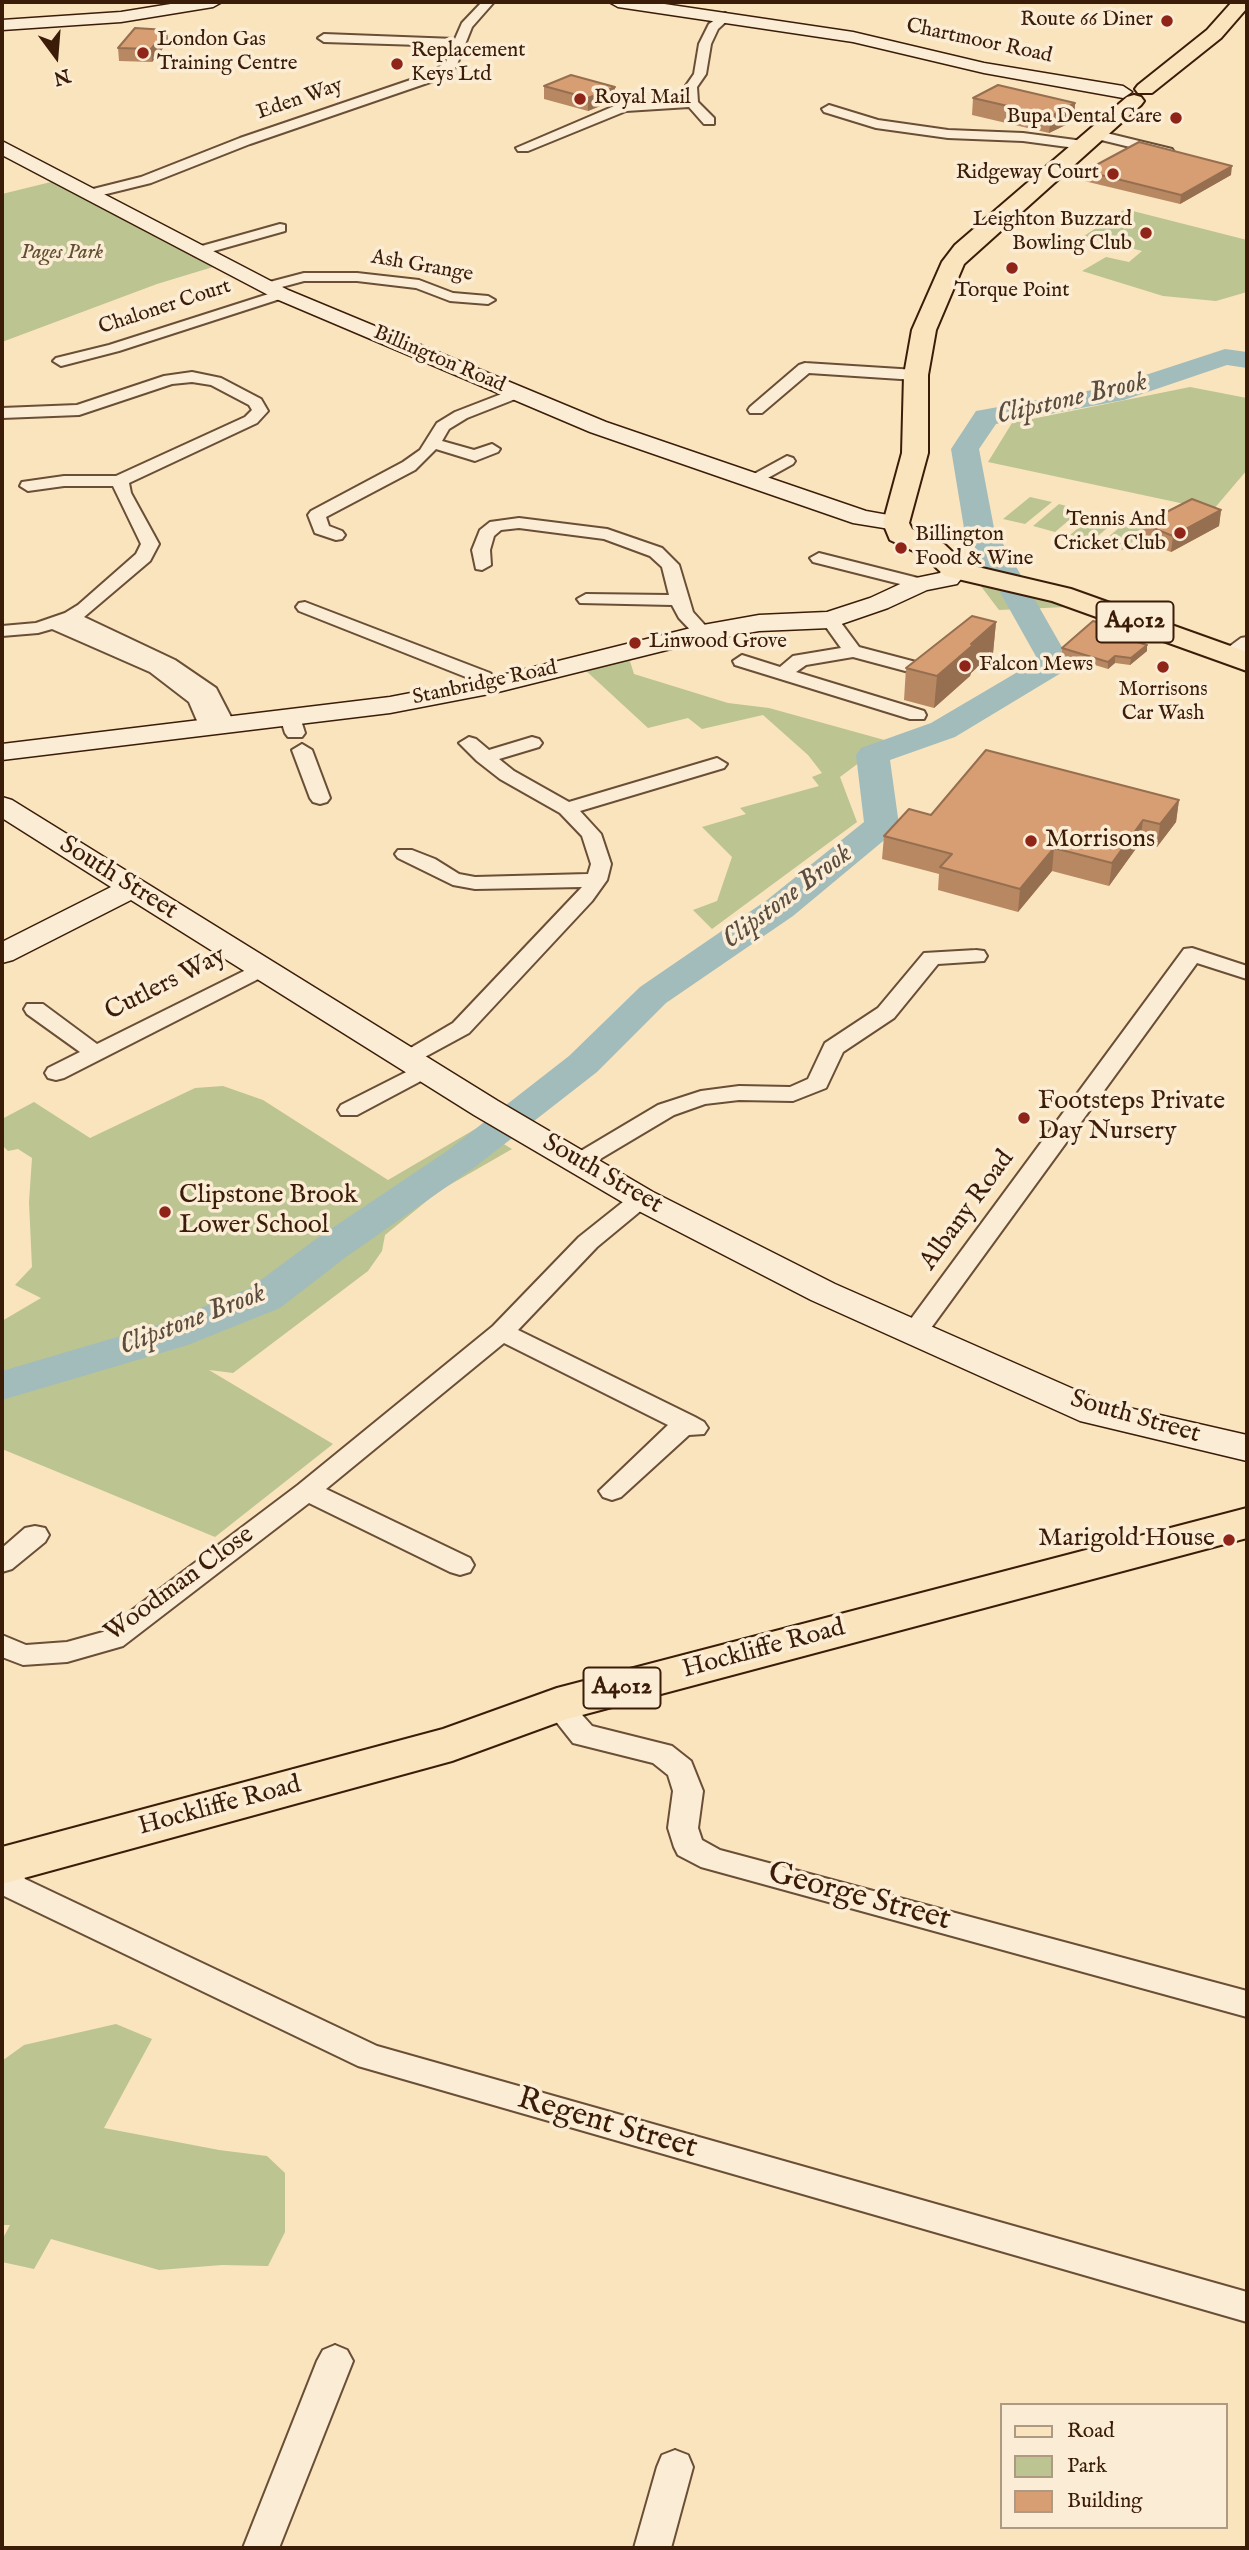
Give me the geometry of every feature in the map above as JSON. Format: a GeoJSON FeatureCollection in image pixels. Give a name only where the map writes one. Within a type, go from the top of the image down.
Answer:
{"type":"FeatureCollection","features":[{"type":"Feature","properties":{"kind":"main road"},"geometry":{"type":"LineString","coordinates":[[896,523],[915,453],[916,375],[924,330],[953,262],[963,250],[1089,140],[1134,94],[1214,34],[1242,2]]}},
{"type":"Feature","properties":{"kind":"main road","name":"A4012"},"geometry":{"type":"LineString","coordinates":[[896,523],[900,534],[934,550],[965,573],[1061,594],[1241,653]]}},
{"type":"Feature","properties":{"kind":"main road","name":"Hockliffe Road"},"geometry":{"type":"LineString","coordinates":[[3,1866],[452,1744],[557,1705],[1247,1523]]}},
{"type":"Feature","properties":{"kind":"street"},"geometry":{"type":"LineString","coordinates":[[2,25],[121,17],[213,2]]}},
{"type":"Feature","properties":{"kind":"street","name":"Eden Way"},"geometry":{"type":"LineString","coordinates":[[90,194],[146,180],[245,141],[435,76],[452,64],[466,26],[488,2]]}},
{"type":"Feature","properties":{"kind":"street","name":"Chartmoor Road"},"geometry":{"type":"LineString","coordinates":[[618,2],[853,37],[984,68],[1134,94]]}},
{"type":"Feature","properties":{"kind":"street"},"geometry":{"type":"LineString","coordinates":[[709,121],[692,103],[691,87],[700,74],[705,44],[713,27],[725,17]]}},
{"type":"Feature","properties":{"kind":"street"},"geometry":{"type":"LineString","coordinates":[[324,38],[459,43]]}},
{"type":"Feature","properties":{"kind":"street"},"geometry":{"type":"LineString","coordinates":[[523,148],[624,107],[692,103]]}},
{"type":"Feature","properties":{"kind":"street"},"geometry":{"type":"LineString","coordinates":[[828,108],[876,124],[948,134],[1089,140],[1185,156]]}},
{"type":"Feature","properties":{"kind":"street","name":"Billington Road"},"geometry":{"type":"LineString","coordinates":[[2,147],[274,291],[598,427],[862,518],[896,523]]}},
{"type":"Feature","properties":{"kind":"street"},"geometry":{"type":"LineString","coordinates":[[196,252],[280,228]]}},
{"type":"Feature","properties":{"kind":"street","name":"Ash Grange"},"geometry":{"type":"LineString","coordinates":[[274,291],[304,277],[357,277],[419,284],[450,297],[488,300]]}},
{"type":"Feature","properties":{"kind":"street","name":"Chaloner Court"},"geometry":{"type":"LineString","coordinates":[[61,361],[114,348],[274,291]]}},
{"type":"Feature","properties":{"kind":"street"},"geometry":{"type":"LineString","coordinates":[[756,410],[805,368],[916,375]]}},
{"type":"Feature","properties":{"kind":"street"},"geometry":{"type":"LineString","coordinates":[[2,413],[79,410],[170,379],[192,377],[215,381],[255,402],[260,411],[251,420],[136,471],[120,481],[64,481],[28,486]]}},
{"type":"Feature","properties":{"kind":"street"},"geometry":{"type":"LineString","coordinates":[[336,535],[321,529],[317,515],[409,466],[426,453],[443,426],[461,415],[517,393]]}},
{"type":"Feature","properties":{"kind":"street"},"geometry":{"type":"LineString","coordinates":[[433,443],[475,456],[492,449]]}},
{"type":"Feature","properties":{"kind":"street"},"geometry":{"type":"LineString","coordinates":[[751,480],[787,461]]}},
{"type":"Feature","properties":{"kind":"street"},"geometry":{"type":"LineString","coordinates":[[2,631],[63,621],[84,610],[144,557],[150,544],[123,493],[120,481]]}},
{"type":"Feature","properties":{"kind":"street"},"geometry":{"type":"LineString","coordinates":[[482,565],[481,550],[486,534],[496,526],[519,523],[607,534],[656,552],[670,565],[685,614],[703,634]]}},
{"type":"Feature","properties":{"kind":"street"},"geometry":{"type":"LineString","coordinates":[[819,558],[920,584]]}},
{"type":"Feature","properties":{"kind":"street","name":"Stanbridge Road"},"geometry":{"type":"LineString","coordinates":[[2,752],[217,724],[296,733],[390,705],[494,685],[703,634],[758,623],[830,621],[920,584],[965,573]]}},
{"type":"Feature","properties":{"kind":"street"},"geometry":{"type":"LineString","coordinates":[[586,599],[679,600]]}},
{"type":"Feature","properties":{"kind":"street"},"geometry":{"type":"LineString","coordinates":[[305,607],[483,677],[494,685]]}},
{"type":"Feature","properties":{"kind":"street"},"geometry":{"type":"LineString","coordinates":[[63,621],[168,663],[209,692],[221,717],[217,724]]}},
{"type":"Feature","properties":{"kind":"street"},"geometry":{"type":"LineString","coordinates":[[830,621],[853,651]]}},
{"type":"Feature","properties":{"kind":"street"},"geometry":{"type":"LineString","coordinates":[[783,673],[800,660],[853,651],[924,670]]}},
{"type":"Feature","properties":{"kind":"street"},"geometry":{"type":"LineString","coordinates":[[742,661],[917,715]]}},
{"type":"Feature","properties":{"kind":"street"},"geometry":{"type":"LineString","coordinates":[[296,733],[320,798]]}},
{"type":"Feature","properties":{"kind":"street"},"geometry":{"type":"LineString","coordinates":[[349,1110],[418,1064],[461,1028],[586,897],[597,880],[601,864],[591,834],[567,809],[507,775],[476,750],[532,743]]}},
{"type":"Feature","properties":{"kind":"street"},"geometry":{"type":"LineString","coordinates":[[567,809],[717,764]]}},
{"type":"Feature","properties":{"kind":"street","name":"South Street"},"geometry":{"type":"LineString","coordinates":[[2,807],[486,1108],[641,1199],[823,1292],[1094,1412],[1247,1448]]}},
{"type":"Feature","properties":{"kind":"street"},"geometry":{"type":"LineString","coordinates":[[405,854],[428,863],[453,879],[475,883],[597,880]]}},
{"type":"Feature","properties":{"kind":"street"},"geometry":{"type":"LineString","coordinates":[[2,954],[133,887]]}},
{"type":"Feature","properties":{"kind":"street","name":"Albany Road"},"geometry":{"type":"LineString","coordinates":[[914,1333],[1192,954],[1247,973]]}},
{"type":"Feature","properties":{"kind":"street"},"geometry":{"type":"LineString","coordinates":[[577,1163],[666,1110],[701,1098],[739,1093],[793,1094],[818,1083],[833,1048],[886,1013],[932,958],[976,956]]}},
{"type":"Feature","properties":{"kind":"street","name":"Cutlers Way"},"geometry":{"type":"LineString","coordinates":[[56,1073],[262,968]]}},
{"type":"Feature","properties":{"kind":"street","name":"Cutlers Way"},"geometry":{"type":"LineString","coordinates":[[35,1009],[95,1053]]}},
{"type":"Feature","properties":{"kind":"street","name":"Woodman Close"},"geometry":{"type":"LineString","coordinates":[[2,1646],[23,1655],[67,1652],[113,1639],[307,1491],[502,1332],[588,1242],[641,1199]]}},
{"type":"Feature","properties":{"kind":"street"},"geometry":{"type":"LineString","coordinates":[[502,1332],[691,1426],[612,1491]]}},
{"type":"Feature","properties":{"kind":"street"},"geometry":{"type":"LineString","coordinates":[[307,1491],[460,1565]]}},
{"type":"Feature","properties":{"kind":"street"},"geometry":{"type":"LineString","coordinates":[[2,1562],[35,1535]]}},
{"type":"Feature","properties":{"kind":"street","name":"George Street"},"geometry":{"type":"LineString","coordinates":[[557,1705],[583,1735],[662,1754],[681,1769],[688,1791],[683,1828],[689,1847],[712,1859],[1247,2004]]}},
{"type":"Feature","properties":{"kind":"street","name":"Regent Street"},"geometry":{"type":"LineString","coordinates":[[3,1866],[13,1887],[369,2057],[1247,2307]]}},
{"type":"Feature","properties":{"kind":"street"},"geometry":{"type":"LineString","coordinates":[[261,2548],[335,2361]]}},
{"type":"Feature","properties":{"kind":"street"},"geometry":{"type":"LineString","coordinates":[[652,2548],[675,2467]]}},
{"type":"Feature","properties":{"kind":"green space","name":"Pages Park"},"geometry":{"type":"Polygon","coordinates":[[[51,182],[58,183],[213,267],[157,284],[2,342],[2,194],[51,182]]]}},
{"type":"Feature","properties":{"kind":"green space"},"geometry":{"type":"Polygon","coordinates":[[[1125,209],[1247,240],[1247,292],[1216,301],[1163,296],[1082,271],[1106,257],[1129,262],[1142,251],[1084,236],[1125,209]]]}},
{"type":"Feature","properties":{"kind":"green space"},"geometry":{"type":"Polygon","coordinates":[[[1190,387],[1247,398],[1247,470],[1213,510],[988,462],[1012,423],[1190,387]]]}},
{"type":"Feature","properties":{"kind":"green space"},"geometry":{"type":"Polygon","coordinates":[[[1030,497],[1052,502],[1025,524],[1003,519],[1030,497]]]}},
{"type":"Feature","properties":{"kind":"green space"},"geometry":{"type":"Polygon","coordinates":[[[1059,504],[1081,510],[1055,532],[1033,526],[1059,504]]]}},
{"type":"Feature","properties":{"kind":"green space"},"geometry":{"type":"Polygon","coordinates":[[[1096,513],[1119,518],[1092,541],[1070,535],[1096,513]]]}},
{"type":"Feature","properties":{"kind":"green space"},"geometry":{"type":"Polygon","coordinates":[[[1127,521],[1149,527],[1123,550],[1100,544],[1127,521]]]}},
{"type":"Feature","properties":{"kind":"green space"},"geometry":{"type":"Polygon","coordinates":[[[980,585],[1030,593],[1060,602],[1067,607],[999,610],[980,585]]]}},
{"type":"Feature","properties":{"kind":"green space"},"geometry":{"type":"Polygon","coordinates":[[[629,658],[634,674],[728,703],[769,708],[888,741],[840,777],[857,822],[712,929],[693,910],[717,901],[732,857],[702,827],[746,814],[740,808],[819,786],[812,777],[822,773],[808,755],[763,715],[702,729],[688,718],[648,728],[584,669],[629,658]]]}},
{"type":"Feature","properties":{"kind":"green space"},"geometry":{"type":"Polygon","coordinates":[[[223,1086],[263,1100],[388,1180],[477,1128],[512,1149],[439,1191],[385,1235],[382,1251],[368,1271],[233,1373],[209,1370],[333,1444],[215,1537],[2,1449],[2,1321],[41,1298],[15,1285],[32,1267],[29,1202],[32,1158],[18,1149],[8,1151],[2,1145],[2,1119],[34,1102],[90,1138],[195,1088],[223,1086]]]}},
{"type":"Feature","properties":{"kind":"green space"},"geometry":{"type":"Polygon","coordinates":[[[116,2024],[152,2039],[104,2128],[219,2150],[267,2156],[285,2173],[285,2232],[268,2266],[222,2265],[159,2270],[51,2239],[34,2269],[2,2262],[2,2240],[10,2225],[2,2225],[2,2061],[24,2045],[116,2024]]]}},
{"type":"Feature","properties":{"kind":"building"},"geometry":{"type":"Polygon","coordinates":[[[135,28],[167,30],[151,49],[118,48],[135,28]]]}},
{"type":"Feature","properties":{"kind":"building"},"geometry":{"type":"Polygon","coordinates":[[[571,75],[615,87],[588,98],[544,86],[571,75]]]}},
{"type":"Feature","properties":{"kind":"building"},"geometry":{"type":"Polygon","coordinates":[[[998,85],[1075,103],[1051,116],[973,98],[998,85]]]}},
{"type":"Feature","properties":{"kind":"building"},"geometry":{"type":"Polygon","coordinates":[[[1139,142],[1232,166],[1181,195],[1085,171],[1139,142]]]}},
{"type":"Feature","properties":{"kind":"building"},"geometry":{"type":"Polygon","coordinates":[[[1192,499],[1221,510],[1173,536],[1143,524],[1192,499]]]}},
{"type":"Feature","properties":{"kind":"building"},"geometry":{"type":"Polygon","coordinates":[[[972,616],[996,622],[937,676],[906,668],[972,616]]]}},
{"type":"Feature","properties":{"kind":"building"},"geometry":{"type":"Polygon","coordinates":[[[1093,621],[1140,635],[1134,641],[1147,645],[1131,658],[1115,656],[1108,662],[1062,648],[1093,621]]]}},
{"type":"Feature","properties":{"kind":"building","name":"Morrisons"},"geometry":{"type":"Polygon","coordinates":[[[986,750],[1179,800],[1160,824],[1143,820],[1112,863],[1054,848],[1020,889],[940,867],[952,854],[884,836],[909,809],[931,815],[986,750]]]}},
{"type":"Feature","properties":{"kind":"waterway","name":"Clipstone Brook"},"geometry":{"type":"LineString","coordinates":[[2,1386],[173,1335],[265,1298],[331,1248],[461,1159],[583,1064],[653,995],[780,908],[882,825],[873,755],[943,730],[1055,663],[979,528],[965,449],[986,417],[1114,394],[1225,357],[1247,360]]}},
{"type":"Feature","properties":{"kind":"place","name":"Route 66 Diner"},"geometry":{"type":"Point","coordinates":[1167,21]}},
{"type":"Feature","properties":{"kind":"place","name":"London Gas Training Centre"},"geometry":{"type":"Point","coordinates":[143,53]}},
{"type":"Feature","properties":{"kind":"place","name":"Replacement Keys Ltd"},"geometry":{"type":"Point","coordinates":[397,64]}},
{"type":"Feature","properties":{"kind":"place","name":"Royal Mail"},"geometry":{"type":"Point","coordinates":[580,99]}},
{"type":"Feature","properties":{"kind":"place","name":"Bupa Dental Care"},"geometry":{"type":"Point","coordinates":[1176,118]}},
{"type":"Feature","properties":{"kind":"place","name":"Ridgeway Court"},"geometry":{"type":"Point","coordinates":[1113,174]}},
{"type":"Feature","properties":{"kind":"place","name":"Leighton Buzzard Bowling Club"},"geometry":{"type":"Point","coordinates":[1146,233]}},
{"type":"Feature","properties":{"kind":"place","name":"Torque Point"},"geometry":{"type":"Point","coordinates":[1012,268]}},
{"type":"Feature","properties":{"kind":"place","name":"Tennis And Cricket Club"},"geometry":{"type":"Point","coordinates":[1180,533]}},
{"type":"Feature","properties":{"kind":"place","name":"Billington Food & Wine"},"geometry":{"type":"Point","coordinates":[901,548]}},
{"type":"Feature","properties":{"kind":"place","name":"Linwood Grove"},"geometry":{"type":"Point","coordinates":[635,643]}},
{"type":"Feature","properties":{"kind":"place","name":"Falcon Mews"},"geometry":{"type":"Point","coordinates":[965,666]}},
{"type":"Feature","properties":{"kind":"place","name":"Morrisons Car Wash"},"geometry":{"type":"Point","coordinates":[1163,667]}},
{"type":"Feature","properties":{"kind":"place","name":"Morrisons"},"geometry":{"type":"Point","coordinates":[1031,841]}},
{"type":"Feature","properties":{"kind":"place","name":"Footsteps Private Day Nursery"},"geometry":{"type":"Point","coordinates":[1024,1118]}},
{"type":"Feature","properties":{"kind":"place","name":"Clipstone Brook Lower School"},"geometry":{"type":"Point","coordinates":[165,1212]}},
{"type":"Feature","properties":{"kind":"place","name":"Marigold House"},"geometry":{"type":"Point","coordinates":[1229,1540]}}]}
